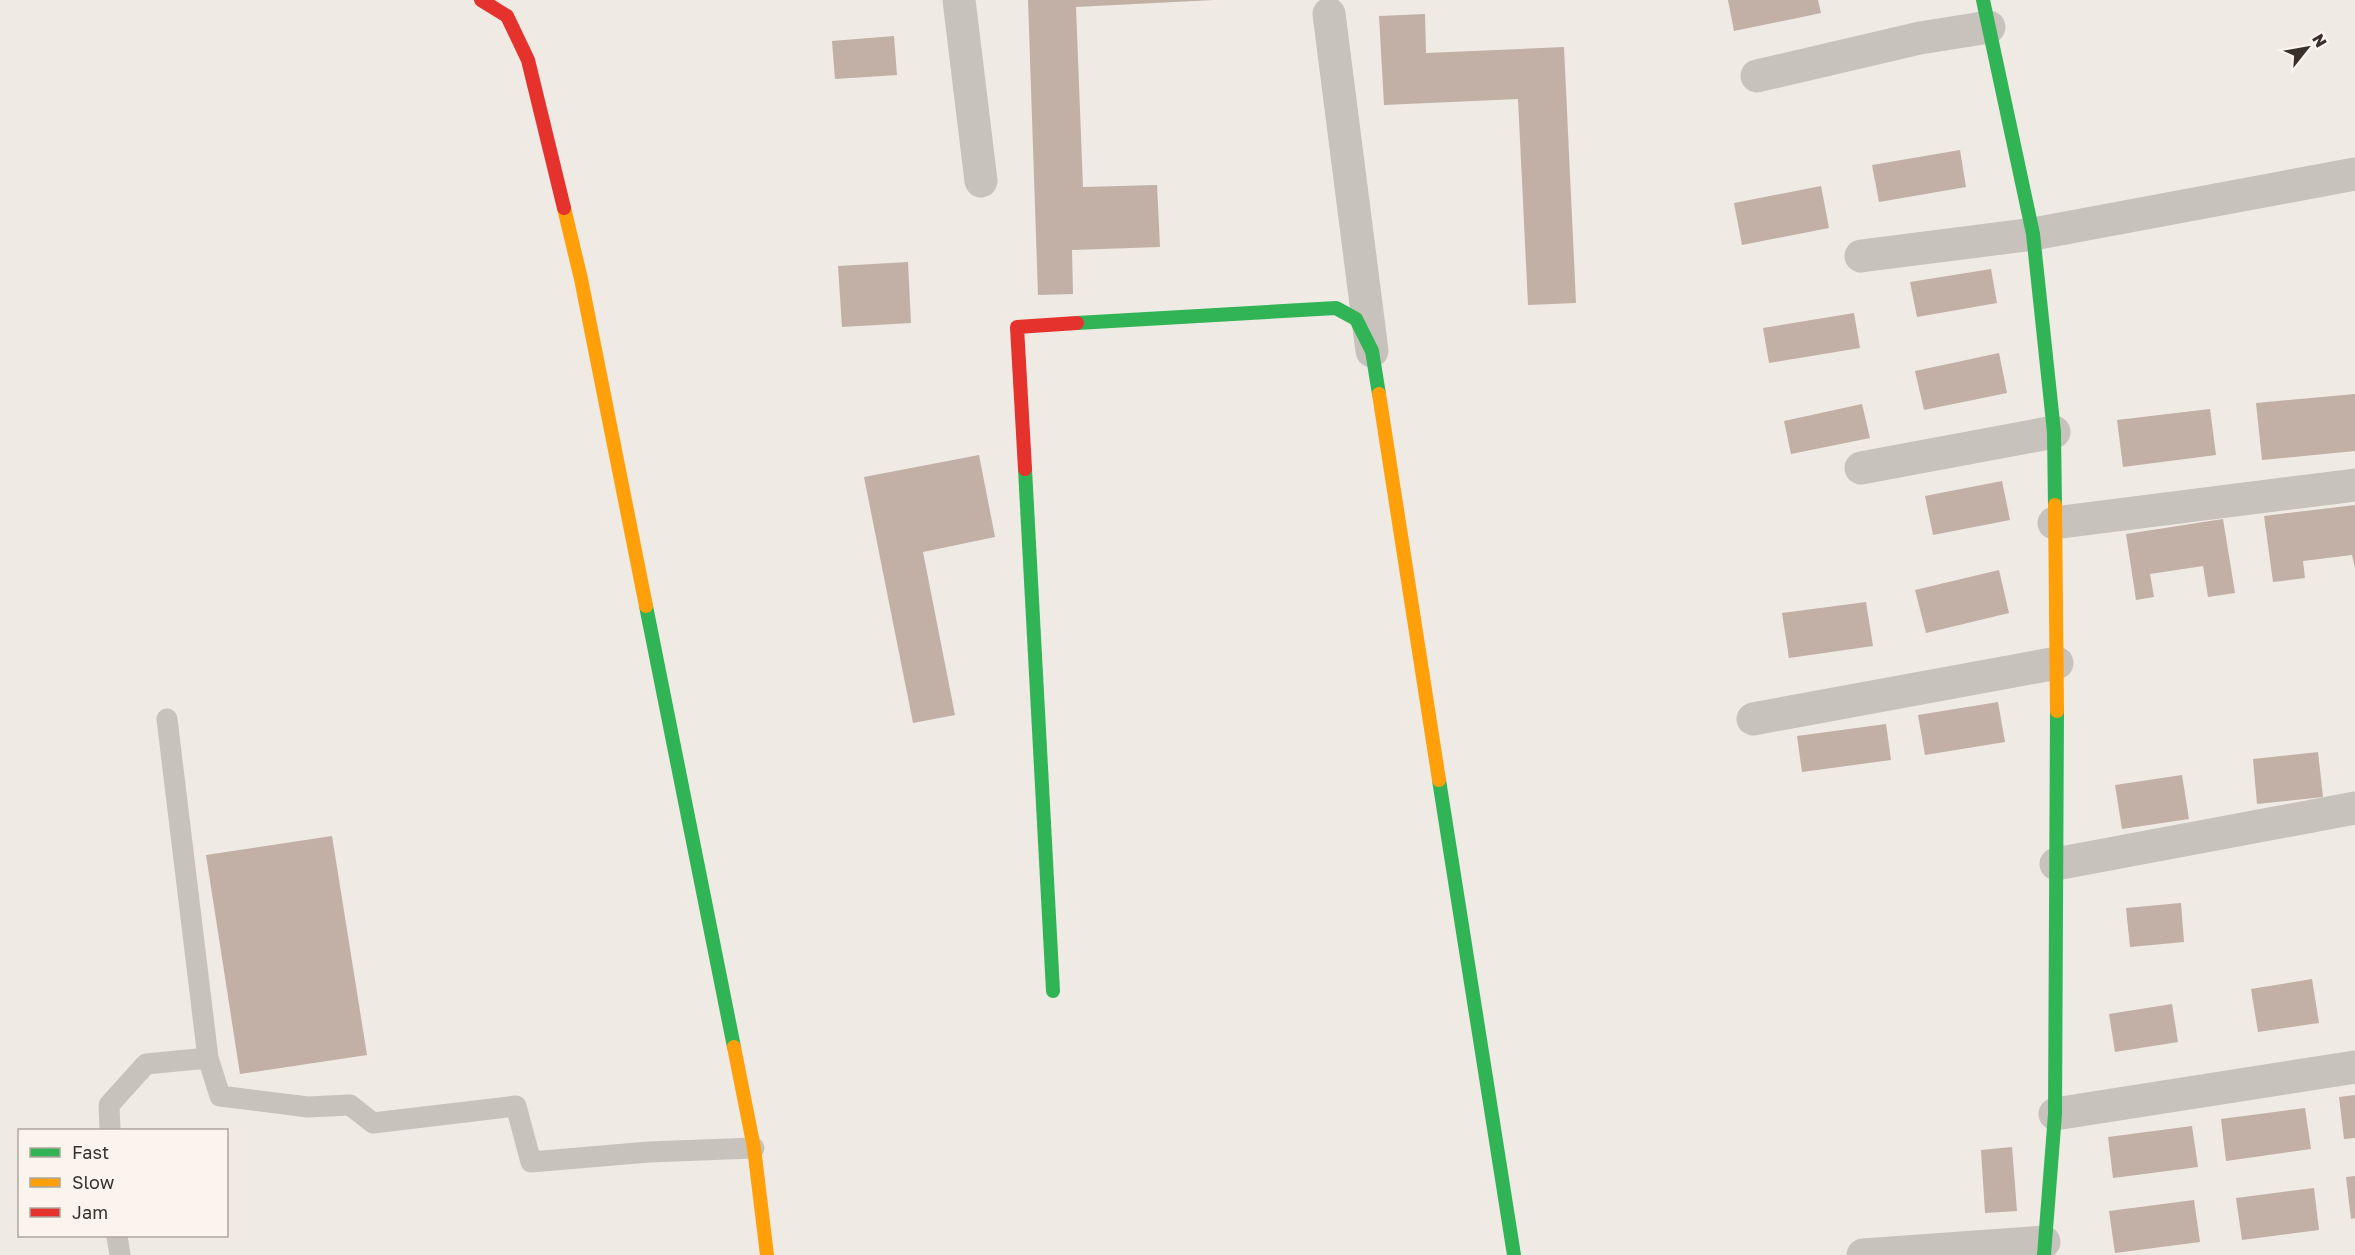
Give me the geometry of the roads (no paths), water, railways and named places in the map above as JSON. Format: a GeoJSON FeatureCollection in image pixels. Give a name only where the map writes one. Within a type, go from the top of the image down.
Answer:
{"type":"FeatureCollection","features":[{"type":"Feature","properties":{"kind":"street"},"geometry":{"type":"LineString","coordinates":[[481,0],[507,16],[528,60],[584,291],[754,1149],[767,1255]]}},
{"type":"Feature","properties":{"kind":"street"},"geometry":{"type":"LineString","coordinates":[[959,0],[981,181]]}},
{"type":"Feature","properties":{"kind":"street"},"geometry":{"type":"LineString","coordinates":[[1329,14],[1372,351],[1515,1255]]}},
{"type":"Feature","properties":{"kind":"street"},"geometry":{"type":"LineString","coordinates":[[1757,76],[1920,38],[1986,14],[2033,234],[2054,432],[2057,663],[2055,1114],[2044,1249],[1863,1255]]}},
{"type":"Feature","properties":{"kind":"street"},"geometry":{"type":"LineString","coordinates":[[1861,256],[2033,234],[2355,174]]}},
{"type":"Feature","properties":{"kind":"street"},"geometry":{"type":"LineString","coordinates":[[1053,991],[1017,327],[1336,308],[1356,320],[1372,351]]}},
{"type":"Feature","properties":{"kind":"street"},"geometry":{"type":"LineString","coordinates":[[1861,468],[2054,432]]}},
{"type":"Feature","properties":{"kind":"street"},"geometry":{"type":"LineString","coordinates":[[2054,523],[2355,485]]}},
{"type":"Feature","properties":{"kind":"street"},"geometry":{"type":"LineString","coordinates":[[1753,719],[2057,663]]}},
{"type":"Feature","properties":{"kind":"street"},"geometry":{"type":"LineString","coordinates":[[2056,864],[2355,808]]}},
{"type":"Feature","properties":{"kind":"street"},"geometry":{"type":"LineString","coordinates":[[2055,1114],[2355,1067]]}},
{"type":"Feature","properties":{"kind":"lane"},"geometry":{"type":"LineString","coordinates":[[167,719],[208,1058],[220,1096],[308,1107],[350,1105],[373,1123],[397,1122],[516,1106],[531,1162],[649,1152],[754,1149]]}},
{"type":"Feature","properties":{"kind":"lane"},"geometry":{"type":"LineString","coordinates":[[110,1129],[109,1105],[146,1064],[208,1058]]}},
{"type":"Feature","properties":{"kind":"lane"},"geometry":{"type":"LineString","coordinates":[[117,1237],[120,1255]]}}]}
